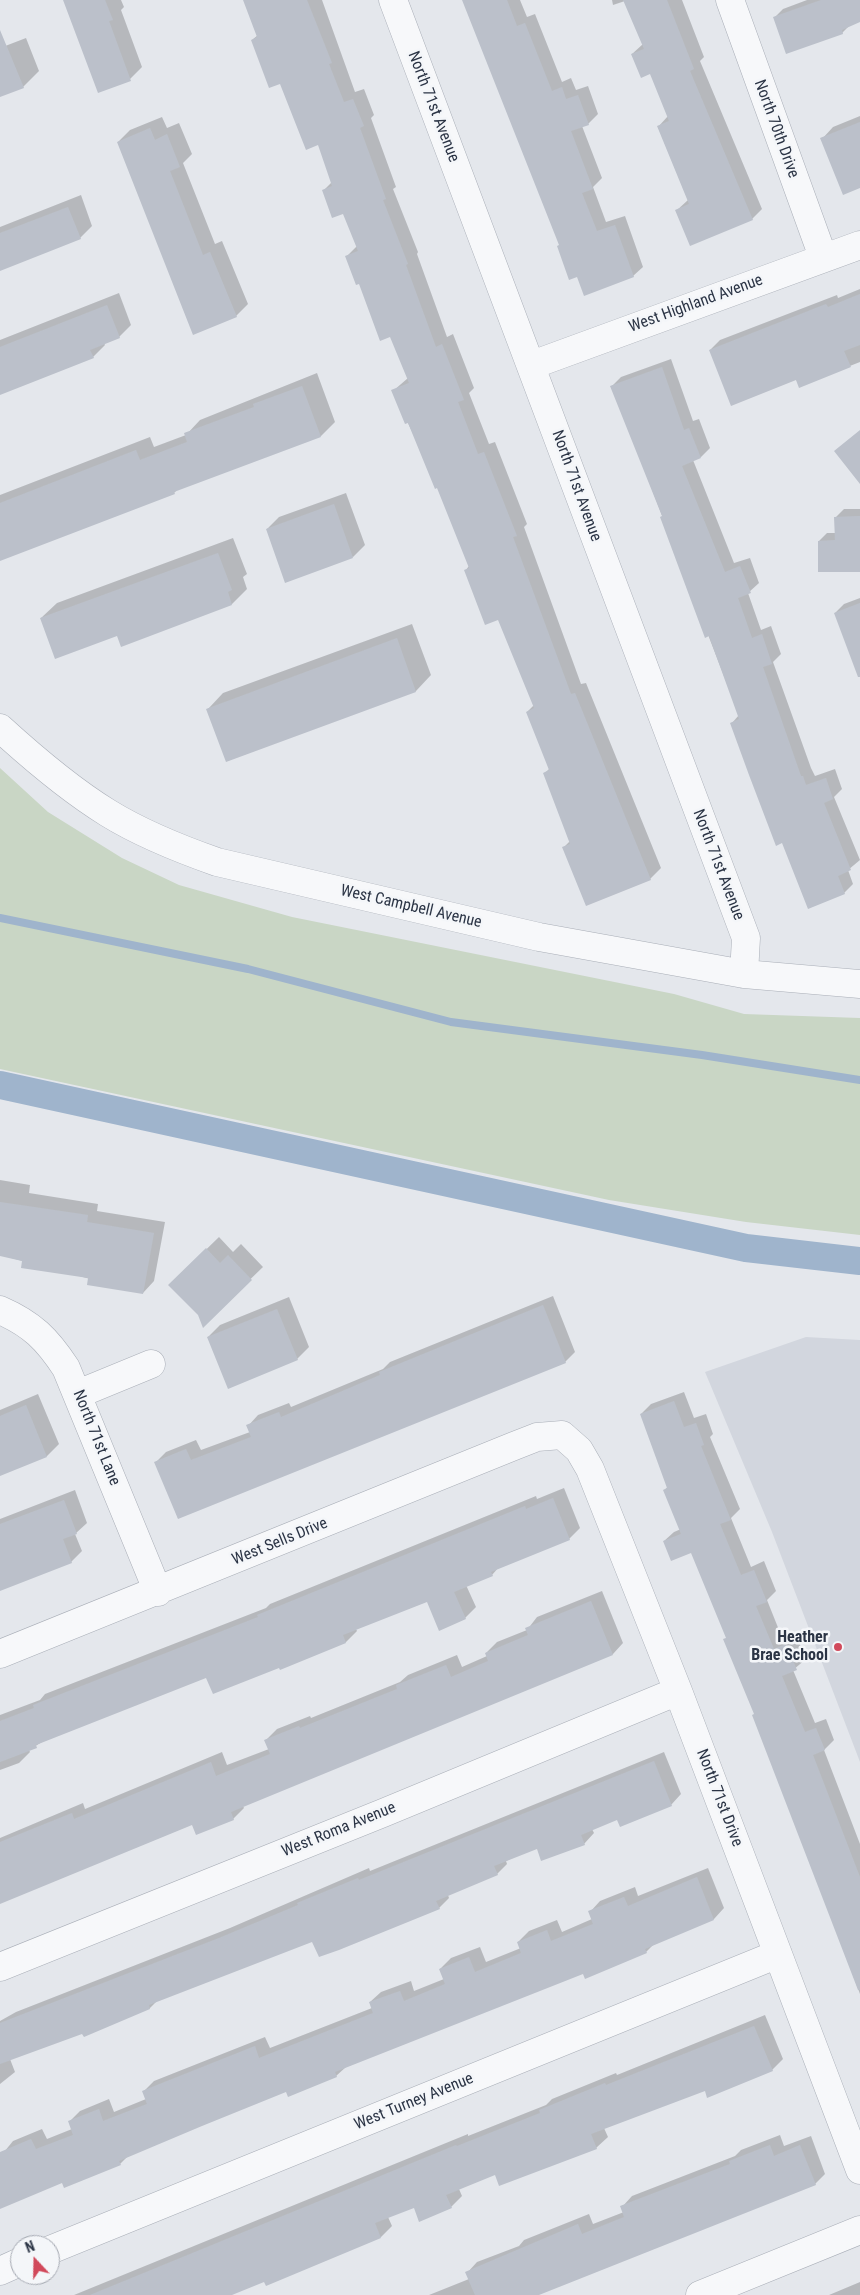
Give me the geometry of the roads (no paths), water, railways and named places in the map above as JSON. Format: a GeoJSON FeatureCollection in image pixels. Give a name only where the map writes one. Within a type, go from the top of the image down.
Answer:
{"type":"FeatureCollection","features":[{"type":"Feature","properties":{"kind":"street","name":"North 71st Avenue"},"geometry":{"type":"LineString","coordinates":[[393,0],[532,365],[746,938],[744,974]]}},
{"type":"Feature","properties":{"kind":"street","name":"North 70th Drive"},"geometry":{"type":"LineString","coordinates":[[730,0],[823,257]]}},
{"type":"Feature","properties":{"kind":"street","name":"West Highland Avenue"},"geometry":{"type":"LineString","coordinates":[[532,365],[860,244]]}},
{"type":"Feature","properties":{"kind":"street","name":"West Campbell Avenue"},"geometry":{"type":"LineString","coordinates":[[0,728],[71,789],[110,814],[185,851],[217,862],[539,937],[744,974],[860,984]]}},
{"type":"Feature","properties":{"kind":"street","name":"North 71st Lane"},"geometry":{"type":"LineString","coordinates":[[0,1310],[22,1319],[46,1339],[66,1368],[158,1592]]}},
{"type":"Feature","properties":{"kind":"street"},"geometry":{"type":"LineString","coordinates":[[78,1394],[151,1364]]}},
{"type":"Feature","properties":{"kind":"street","name":"West Sells Drive"},"geometry":{"type":"LineString","coordinates":[[0,1654],[158,1592],[514,1446],[537,1438],[562,1435]]}},
{"type":"Feature","properties":{"kind":"street","name":"North 71st Drive"},"geometry":{"type":"LineString","coordinates":[[562,1435],[579,1450],[590,1469],[678,1691],[860,2170]]}},
{"type":"Feature","properties":{"kind":"street","name":"West Roma Avenue"},"geometry":{"type":"LineString","coordinates":[[0,1966],[678,1691]]}},
{"type":"Feature","properties":{"kind":"street","name":"West Turney Avenue"},"geometry":{"type":"LineString","coordinates":[[60,2246],[778,1954]]}},
{"type":"Feature","properties":{"kind":"street"},"geometry":{"type":"LineString","coordinates":[[700,2295],[860,2230]]}},
{"type":"Feature","properties":{"kind":"waterway"},"geometry":{"type":"LineString","coordinates":[[0,918],[248,969],[451,1022],[702,1055],[860,1080]]}},
{"type":"Feature","properties":{"kind":"waterway"},"geometry":{"type":"LineString","coordinates":[[0,1085],[746,1248],[860,1261]]}},
{"type":"Feature","properties":{"kind":"place","name":"Heather Brae School"},"geometry":{"type":"Point","coordinates":[838,1647]}}]}
